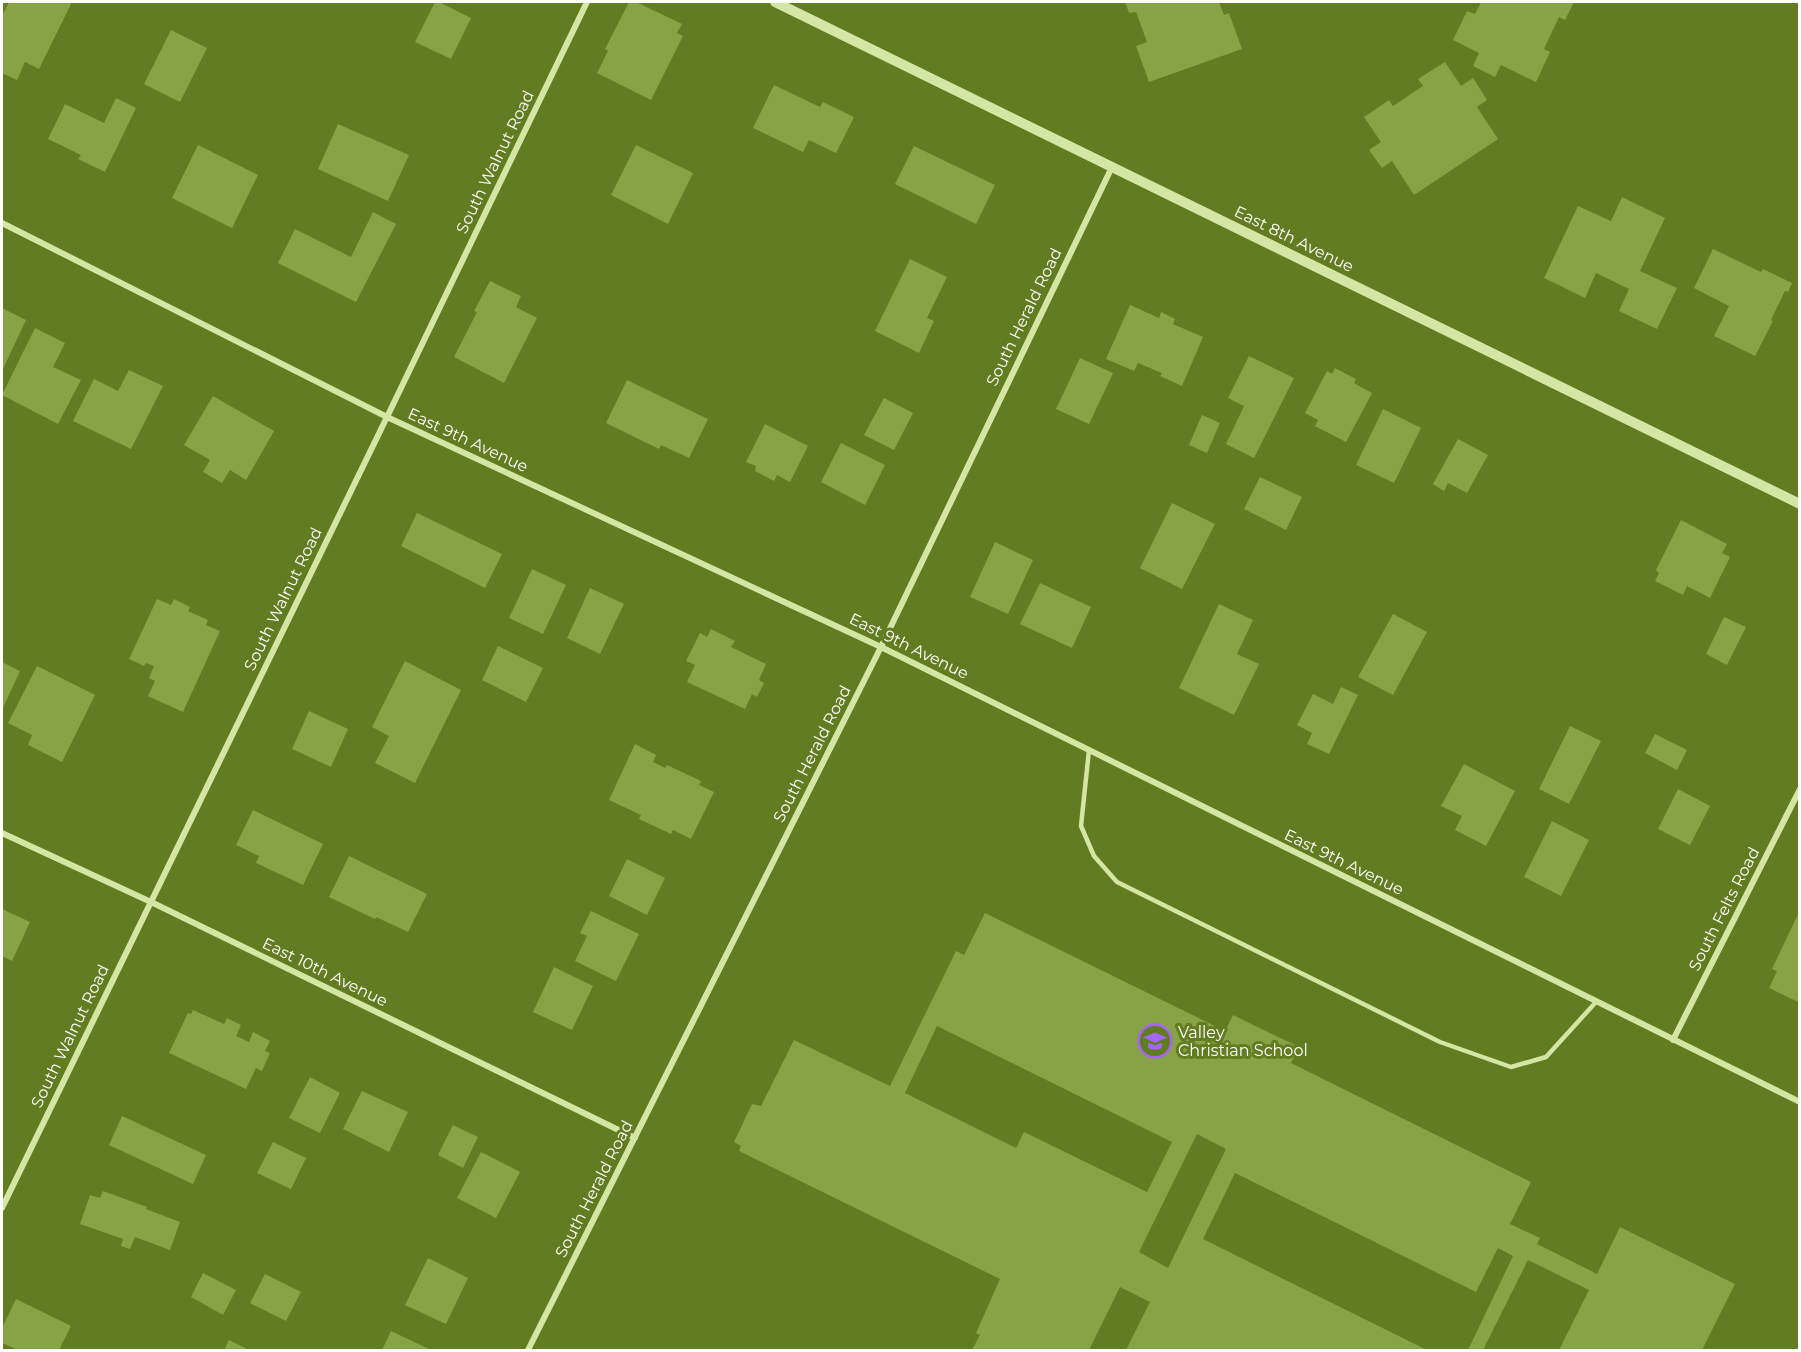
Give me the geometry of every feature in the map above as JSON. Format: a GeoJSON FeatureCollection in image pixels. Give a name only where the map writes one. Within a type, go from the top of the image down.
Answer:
{"type":"FeatureCollection","features":[{"type":"Feature","properties":{"kind":"street","name":"South Walnut Road"},"geometry":{"type":"LineString","coordinates":[[2,1208],[587,2]]}},
{"type":"Feature","properties":{"kind":"street","name":"East 8th Avenue"},"geometry":{"type":"LineString","coordinates":[[775,2],[1800,504]]}},
{"type":"Feature","properties":{"kind":"street","name":"South Herald Road"},"geometry":{"type":"LineString","coordinates":[[528,1350],[881,647],[1112,166]]}},
{"type":"Feature","properties":{"kind":"street","name":"East 9th Avenue"},"geometry":{"type":"LineString","coordinates":[[2,223],[387,417],[881,647],[1800,1102]]}},
{"type":"Feature","properties":{"kind":"street","name":"South Felts Road"},"geometry":{"type":"LineString","coordinates":[[1673,1040],[1800,789]]}},
{"type":"Feature","properties":{"kind":"street","name":"East 10th Avenue"},"geometry":{"type":"LineString","coordinates":[[2,833],[151,902],[634,1138]]}},
{"type":"Feature","properties":{"kind":"lane"},"geometry":{"type":"LineString","coordinates":[[1089,750],[1082,826],[1094,856],[1117,882],[1128,888],[1440,1042],[1511,1067],[1546,1057],[1596,1002]]}},
{"type":"Feature","properties":{"kind":"building"},"geometry":{"type":"Polygon","coordinates":[[[9,2],[72,2],[39,69],[25,62],[17,80],[2,73],[2,16],[9,2]]]}},
{"type":"Feature","properties":{"kind":"building"},"geometry":{"type":"Polygon","coordinates":[[[435,2],[471,18],[451,59],[415,42],[435,2]]]}},
{"type":"Feature","properties":{"kind":"building"},"geometry":{"type":"Polygon","coordinates":[[[629,2],[636,2],[682,24],[677,33],[683,36],[651,100],[597,73],[608,51],[605,49],[629,2]]]}},
{"type":"Feature","properties":{"kind":"building"},"geometry":{"type":"Polygon","coordinates":[[[1125,2],[1219,2],[1224,15],[1229,13],[1242,49],[1149,82],[1136,46],[1147,42],[1136,12],[1129,13],[1125,2]]]}},
{"type":"Feature","properties":{"kind":"building"},"geometry":{"type":"Polygon","coordinates":[[[1481,2],[1574,2],[1565,20],[1559,17],[1544,49],[1550,52],[1536,82],[1501,65],[1495,77],[1473,66],[1479,53],[1453,40],[1467,11],[1475,14],[1481,2]]]}},
{"type":"Feature","properties":{"kind":"building"},"geometry":{"type":"Polygon","coordinates":[[[171,30],[207,48],[180,102],[144,84],[171,30]]]}},
{"type":"Feature","properties":{"kind":"building"},"geometry":{"type":"Polygon","coordinates":[[[1445,62],[1461,86],[1473,78],[1487,100],[1477,107],[1498,139],[1414,195],[1392,161],[1382,168],[1369,150],[1381,142],[1364,117],[1389,100],[1393,106],[1423,86],[1418,79],[1445,62]]]}},
{"type":"Feature","properties":{"kind":"building"},"geometry":{"type":"Polygon","coordinates":[[[774,85],[820,107],[823,102],[854,117],[836,153],[809,140],[803,152],[753,128],[774,85]]]}},
{"type":"Feature","properties":{"kind":"building"},"geometry":{"type":"Polygon","coordinates":[[[116,98],[136,108],[105,172],[78,159],[81,155],[48,139],[65,104],[104,123],[116,98]]]}},
{"type":"Feature","properties":{"kind":"building"},"geometry":{"type":"Polygon","coordinates":[[[338,124],[409,155],[388,201],[318,169],[338,124]]]}},
{"type":"Feature","properties":{"kind":"building"},"geometry":{"type":"Polygon","coordinates":[[[198,145],[258,175],[232,228],[172,198],[198,145]]]}},
{"type":"Feature","properties":{"kind":"building"},"geometry":{"type":"Polygon","coordinates":[[[636,145],[693,173],[668,224],[611,195],[636,145]]]}},
{"type":"Feature","properties":{"kind":"building"},"geometry":{"type":"Polygon","coordinates":[[[914,146],[995,185],[976,224],[895,184],[914,146]]]}},
{"type":"Feature","properties":{"kind":"building"},"geometry":{"type":"Polygon","coordinates":[[[1622,197],[1665,218],[1640,271],[1677,288],[1657,329],[1619,311],[1629,289],[1596,273],[1585,298],[1544,278],[1578,206],[1611,221],[1622,197]]]}},
{"type":"Feature","properties":{"kind":"building"},"geometry":{"type":"Polygon","coordinates":[[[373,212],[396,224],[356,302],[278,263],[295,229],[351,257],[373,212]]]}},
{"type":"Feature","properties":{"kind":"building"},"geometry":{"type":"Polygon","coordinates":[[[1713,249],[1761,272],[1763,269],[1792,283],[1788,292],[1785,291],[1755,356],[1714,336],[1729,306],[1694,288],[1713,249]]]}},
{"type":"Feature","properties":{"kind":"building"},"geometry":{"type":"Polygon","coordinates":[[[910,259],[947,277],[927,318],[934,321],[919,353],[875,331],[910,259]]]}},
{"type":"Feature","properties":{"kind":"building"},"geometry":{"type":"Polygon","coordinates":[[[490,281],[521,296],[516,307],[537,318],[504,383],[454,357],[490,281]]]}},
{"type":"Feature","properties":{"kind":"building"},"geometry":{"type":"Polygon","coordinates":[[[1130,305],[1159,318],[1161,312],[1175,319],[1173,324],[1203,337],[1182,386],[1160,376],[1162,373],[1138,363],[1134,371],[1106,359],[1130,305]]]}},
{"type":"Feature","properties":{"kind":"building"},"geometry":{"type":"Polygon","coordinates":[[[2,308],[26,320],[2,371],[2,308]]]}},
{"type":"Feature","properties":{"kind":"building"},"geometry":{"type":"Polygon","coordinates":[[[35,328],[65,343],[53,367],[81,380],[58,424],[2,395],[35,328]]]}},
{"type":"Feature","properties":{"kind":"building"},"geometry":{"type":"Polygon","coordinates":[[[1249,356],[1294,378],[1254,458],[1226,444],[1244,406],[1228,398],[1249,356]]]}},
{"type":"Feature","properties":{"kind":"building"},"geometry":{"type":"Polygon","coordinates":[[[1080,358],[1113,373],[1089,424],[1056,409],[1080,358]]]}},
{"type":"Feature","properties":{"kind":"building"},"geometry":{"type":"Polygon","coordinates":[[[1335,368],[1356,379],[1354,383],[1372,393],[1346,442],[1315,426],[1318,420],[1305,413],[1327,371],[1332,374],[1335,368]]]}},
{"type":"Feature","properties":{"kind":"building"},"geometry":{"type":"Polygon","coordinates":[[[129,370],[163,386],[131,449],[73,421],[94,379],[118,391],[129,370]]]}},
{"type":"Feature","properties":{"kind":"building"},"geometry":{"type":"Polygon","coordinates":[[[627,380],[708,419],[689,458],[661,445],[659,449],[606,423],[627,380]]]}},
{"type":"Feature","properties":{"kind":"building"},"geometry":{"type":"Polygon","coordinates":[[[213,396],[274,431],[246,480],[230,470],[222,483],[203,472],[210,460],[184,445],[213,396]]]}},
{"type":"Feature","properties":{"kind":"building"},"geometry":{"type":"Polygon","coordinates":[[[884,398],[913,413],[894,450],[864,435],[884,398]]]}},
{"type":"Feature","properties":{"kind":"building"},"geometry":{"type":"Polygon","coordinates":[[[1383,409],[1421,428],[1394,483],[1356,465],[1383,409]]]}},
{"type":"Feature","properties":{"kind":"building"},"geometry":{"type":"Polygon","coordinates":[[[1202,415],[1220,423],[1207,453],[1189,445],[1202,415]]]}},
{"type":"Feature","properties":{"kind":"building"},"geometry":{"type":"Polygon","coordinates":[[[765,424],[808,446],[790,482],[777,475],[774,481],[755,471],[756,466],[746,462],[765,424]]]}},
{"type":"Feature","properties":{"kind":"building"},"geometry":{"type":"Polygon","coordinates":[[[1458,439],[1488,455],[1467,493],[1448,483],[1444,491],[1433,484],[1458,439]]]}},
{"type":"Feature","properties":{"kind":"building"},"geometry":{"type":"Polygon","coordinates":[[[841,443],[885,465],[865,505],[821,482],[841,443]]]}},
{"type":"Feature","properties":{"kind":"building"},"geometry":{"type":"Polygon","coordinates":[[[1260,477],[1302,497],[1286,530],[1244,509],[1260,477]]]}},
{"type":"Feature","properties":{"kind":"building"},"geometry":{"type":"Polygon","coordinates":[[[1172,503],[1215,524],[1182,589],[1140,568],[1172,503]]]}},
{"type":"Feature","properties":{"kind":"building"},"geometry":{"type":"Polygon","coordinates":[[[417,513],[502,554],[485,588],[401,546],[417,513]]]}},
{"type":"Feature","properties":{"kind":"building"},"geometry":{"type":"Polygon","coordinates":[[[1681,520],[1727,544],[1722,553],[1730,557],[1710,598],[1687,586],[1683,595],[1655,581],[1659,573],[1656,570],[1681,520]]]}},
{"type":"Feature","properties":{"kind":"building"},"geometry":{"type":"Polygon","coordinates":[[[995,542],[1033,560],[1008,614],[970,597],[995,542]]]}},
{"type":"Feature","properties":{"kind":"building"},"geometry":{"type":"Polygon","coordinates":[[[532,569],[566,585],[543,634],[509,618],[532,569]]]}},
{"type":"Feature","properties":{"kind":"building"},"geometry":{"type":"Polygon","coordinates":[[[1040,583],[1091,607],[1072,648],[1020,624],[1040,583]]]}},
{"type":"Feature","properties":{"kind":"building"},"geometry":{"type":"Polygon","coordinates":[[[590,588],[624,604],[600,654],[567,638],[590,588]]]}},
{"type":"Feature","properties":{"kind":"building"},"geometry":{"type":"Polygon","coordinates":[[[157,599],[171,605],[174,599],[190,607],[188,611],[208,620],[206,625],[220,631],[183,712],[148,696],[155,681],[149,678],[154,666],[146,663],[144,666],[129,659],[157,599]]]}},
{"type":"Feature","properties":{"kind":"building"},"geometry":{"type":"Polygon","coordinates":[[[1219,604],[1253,620],[1237,654],[1259,664],[1234,715],[1179,688],[1219,604]]]}},
{"type":"Feature","properties":{"kind":"building"},"geometry":{"type":"Polygon","coordinates":[[[1393,614],[1427,632],[1393,695],[1358,677],[1393,614]]]}},
{"type":"Feature","properties":{"kind":"building"},"geometry":{"type":"Polygon","coordinates":[[[1724,617],[1746,627],[1727,665],[1706,654],[1724,617]]]}},
{"type":"Feature","properties":{"kind":"building"},"geometry":{"type":"Polygon","coordinates":[[[711,629],[735,641],[731,647],[766,664],[759,680],[764,683],[757,697],[752,694],[745,709],[687,682],[695,665],[686,661],[700,633],[707,637],[711,629]]]}},
{"type":"Feature","properties":{"kind":"building"},"geometry":{"type":"Polygon","coordinates":[[[498,646],[543,668],[526,702],[482,680],[498,646]]]}},
{"type":"Feature","properties":{"kind":"building"},"geometry":{"type":"Polygon","coordinates":[[[405,661],[461,690],[415,783],[375,763],[389,736],[372,727],[405,661]]]}},
{"type":"Feature","properties":{"kind":"building"},"geometry":{"type":"Polygon","coordinates":[[[2,662],[20,671],[2,710],[2,662]]]}},
{"type":"Feature","properties":{"kind":"building"},"geometry":{"type":"Polygon","coordinates":[[[37,666],[95,695],[62,762],[28,745],[32,735],[8,723],[37,666]]]}},
{"type":"Feature","properties":{"kind":"building"},"geometry":{"type":"Polygon","coordinates":[[[1341,687],[1358,695],[1329,754],[1307,744],[1312,733],[1297,725],[1313,694],[1333,704],[1341,687]]]}},
{"type":"Feature","properties":{"kind":"building"},"geometry":{"type":"Polygon","coordinates":[[[309,711],[348,729],[331,767],[292,749],[309,711]]]}},
{"type":"Feature","properties":{"kind":"building"},"geometry":{"type":"Polygon","coordinates":[[[1570,726],[1601,741],[1569,804],[1539,789],[1570,726]]]}},
{"type":"Feature","properties":{"kind":"building"},"geometry":{"type":"Polygon","coordinates":[[[1655,734],[1687,750],[1677,770],[1645,753],[1655,734]]]}},
{"type":"Feature","properties":{"kind":"building"},"geometry":{"type":"Polygon","coordinates":[[[635,744],[656,755],[653,762],[665,768],[667,765],[701,781],[699,785],[714,792],[691,839],[673,830],[671,834],[639,819],[641,815],[609,800],[635,744]]]}},
{"type":"Feature","properties":{"kind":"building"},"geometry":{"type":"Polygon","coordinates":[[[1464,764],[1515,791],[1486,846],[1455,830],[1462,816],[1441,806],[1464,764]]]}},
{"type":"Feature","properties":{"kind":"building"},"geometry":{"type":"Polygon","coordinates":[[[1678,789],[1710,806],[1690,845],[1658,829],[1678,789]]]}},
{"type":"Feature","properties":{"kind":"building"},"geometry":{"type":"Polygon","coordinates":[[[253,810],[323,844],[303,885],[256,863],[259,856],[236,845],[253,810]]]}},
{"type":"Feature","properties":{"kind":"building"},"geometry":{"type":"Polygon","coordinates":[[[1552,821],[1589,840],[1561,896],[1524,877],[1552,821]]]}},
{"type":"Feature","properties":{"kind":"building"},"geometry":{"type":"Polygon","coordinates":[[[349,856],[427,894],[408,932],[329,897],[349,856]]]}},
{"type":"Feature","properties":{"kind":"building"},"geometry":{"type":"Polygon","coordinates":[[[627,859],[665,878],[647,915],[609,896],[627,859]]]}},
{"type":"Feature","properties":{"kind":"building"},"geometry":{"type":"Polygon","coordinates":[[[2,909],[30,922],[12,961],[2,956],[2,909]]]}},
{"type":"Feature","properties":{"kind":"building"},"geometry":{"type":"Polygon","coordinates":[[[1800,910],[1800,1003],[1769,988],[1777,971],[1772,969],[1800,910]]]}},
{"type":"Feature","properties":{"kind":"building"},"geometry":{"type":"Polygon","coordinates":[[[591,911],[639,934],[616,981],[575,961],[587,936],[580,933],[591,911]]]}},
{"type":"Feature","properties":{"kind":"building"},"geometry":{"type":"Polygon","coordinates":[[[985,913],[1225,1031],[1233,1015],[1299,1047],[1291,1063],[1531,1182],[1510,1224],[1540,1238],[1537,1244],[1597,1274],[1620,1227],[1735,1284],[1702,1350],[1559,1350],[1589,1290],[1528,1260],[1483,1350],[1468,1350],[1513,1256],[1498,1248],[1476,1292],[1235,1173],[1203,1239],[1427,1350],[1126,1350],[1150,1302],[1120,1287],[1089,1350],[972,1350],[980,1335],[976,1333],[1000,1279],[739,1151],[741,1146],[734,1142],[752,1104],[761,1106],[794,1040],[890,1086],[956,951],[964,955],[985,913]],[[937,1026],[905,1093],[1016,1148],[1024,1132],[1147,1192],[1172,1142],[937,1026]],[[1197,1134],[1139,1252],[1168,1268],[1226,1149],[1197,1134]]]}},
{"type":"Feature","properties":{"kind":"building"},"geometry":{"type":"Polygon","coordinates":[[[554,967],[593,986],[572,1030],[533,1012],[554,967]]]}},
{"type":"Feature","properties":{"kind":"building"},"geometry":{"type":"Polygon","coordinates":[[[193,1010],[224,1024],[227,1018],[241,1025],[236,1036],[249,1042],[253,1032],[270,1041],[265,1051],[270,1053],[262,1071],[256,1068],[246,1089],[169,1053],[188,1013],[191,1014],[193,1010]]]}},
{"type":"Feature","properties":{"kind":"building"},"geometry":{"type":"Polygon","coordinates":[[[310,1077],[340,1093],[320,1133],[289,1118],[310,1077]]]}},
{"type":"Feature","properties":{"kind":"building"},"geometry":{"type":"Polygon","coordinates":[[[362,1091],[408,1112],[389,1152],[343,1129],[362,1091]]]}},
{"type":"Feature","properties":{"kind":"building"},"geometry":{"type":"Polygon","coordinates":[[[122,1116],[206,1155],[193,1184],[109,1145],[122,1116]]]}},
{"type":"Feature","properties":{"kind":"building"},"geometry":{"type":"Polygon","coordinates":[[[453,1125],[478,1137],[463,1168],[438,1155],[453,1125]]]}},
{"type":"Feature","properties":{"kind":"building"},"geometry":{"type":"Polygon","coordinates":[[[273,1142],[306,1158],[291,1189],[257,1173],[273,1142]]]}},
{"type":"Feature","properties":{"kind":"building"},"geometry":{"type":"Polygon","coordinates":[[[481,1152],[520,1172],[496,1218],[457,1198],[481,1152]]]}},
{"type":"Feature","properties":{"kind":"building"},"geometry":{"type":"Polygon","coordinates":[[[103,1191],[180,1222],[170,1250],[135,1237],[130,1249],[121,1246],[123,1239],[80,1224],[90,1195],[100,1198],[103,1191]]]}},
{"type":"Feature","properties":{"kind":"building"},"geometry":{"type":"Polygon","coordinates":[[[428,1258],[468,1278],[446,1324],[405,1305],[428,1258]]]}},
{"type":"Feature","properties":{"kind":"building"},"geometry":{"type":"Polygon","coordinates":[[[203,1273],[236,1290],[223,1315],[191,1297],[203,1273]]]}},
{"type":"Feature","properties":{"kind":"building"},"geometry":{"type":"Polygon","coordinates":[[[265,1274],[301,1292],[286,1321],[250,1303],[265,1274]]]}},
{"type":"Feature","properties":{"kind":"building"},"geometry":{"type":"Polygon","coordinates":[[[16,1299],[71,1326],[59,1350],[18,1350],[2,1343],[2,1328],[16,1299]]]}},
{"type":"Feature","properties":{"kind":"building"},"geometry":{"type":"Polygon","coordinates":[[[391,1331],[431,1350],[382,1350],[391,1331]]]}},
{"type":"Feature","properties":{"kind":"building"},"geometry":{"type":"Polygon","coordinates":[[[229,1340],[249,1350],[224,1350],[229,1340]]]}},
{"type":"Feature","properties":{"kind":"place","name":"Valley Christian School"},"geometry":{"type":"Point","coordinates":[1155,1041]}}]}
